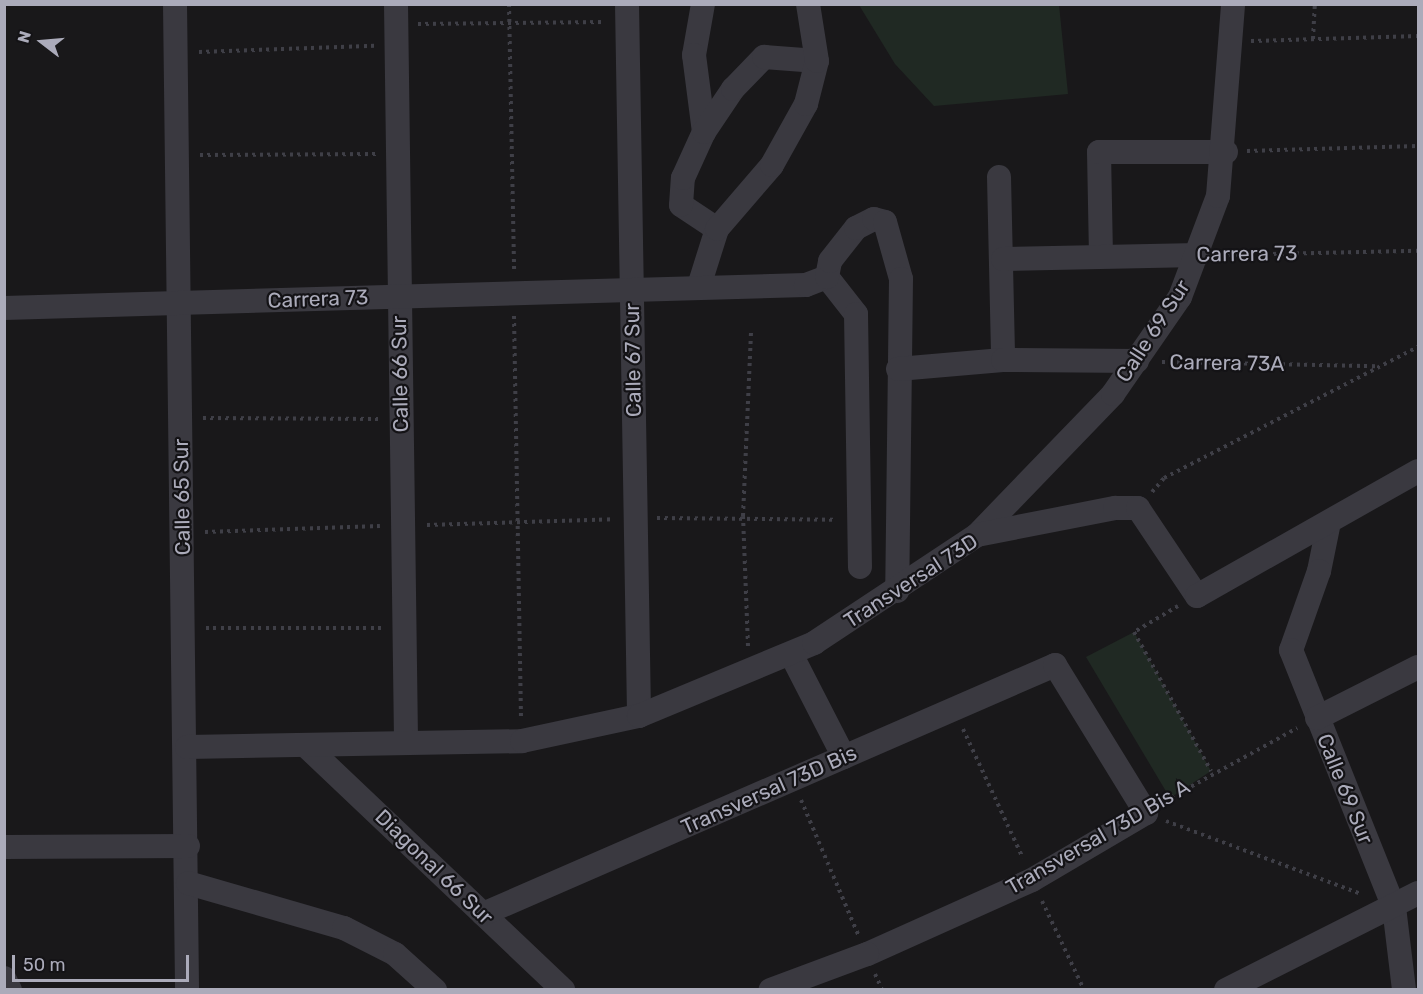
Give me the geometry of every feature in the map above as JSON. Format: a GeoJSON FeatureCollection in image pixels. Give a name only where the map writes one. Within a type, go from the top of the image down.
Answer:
{"type":"FeatureCollection","features":[{"type":"Feature","properties":{"kind":"street","name":"Calle 65 Sur"},"geometry":{"type":"LineString","coordinates":[[175,4],[187,747],[187,990]]}},
{"type":"Feature","properties":{"kind":"street"},"geometry":{"type":"LineString","coordinates":[[703,4],[694,55],[705,132]]}},
{"type":"Feature","properties":{"kind":"street"},"geometry":{"type":"LineString","coordinates":[[699,286],[717,229],[772,165],[806,105],[817,60],[808,4]]}},
{"type":"Feature","properties":{"kind":"street","name":"Calle 69 Sur"},"geometry":{"type":"LineString","coordinates":[[977,535],[1137,361],[1180,297],[1212,219],[1226,152],[1233,4]]}},
{"type":"Feature","properties":{"kind":"street","name":"Calle 67 Sur"},"geometry":{"type":"LineString","coordinates":[[627,13],[639,716]]}},
{"type":"Feature","properties":{"kind":"street","name":"Calle 66 Sur"},"geometry":{"type":"LineString","coordinates":[[396,25],[406,743]]}},
{"type":"Feature","properties":{"kind":"street"},"geometry":{"type":"LineString","coordinates":[[717,229],[681,205],[683,178],[705,132],[733,89],[764,57],[817,60]]}},
{"type":"Feature","properties":{"kind":"street"},"geometry":{"type":"LineString","coordinates":[[1101,256],[1099,152],[1226,152]]}},
{"type":"Feature","properties":{"kind":"street"},"geometry":{"type":"LineString","coordinates":[[999,177],[1003,259],[1003,360]]}},
{"type":"Feature","properties":{"kind":"street"},"geometry":{"type":"LineString","coordinates":[[860,567],[856,314],[827,277],[830,261],[856,228],[874,219],[890,227],[901,279],[898,369],[897,591]]}},
{"type":"Feature","properties":{"kind":"street","name":"Carrera 73"},"geometry":{"type":"LineString","coordinates":[[1003,259],[1198,255]]}},
{"type":"Feature","properties":{"kind":"street","name":"Carrera 73"},"geometry":{"type":"LineString","coordinates":[[4,308],[699,286],[806,285],[827,277]]}},
{"type":"Feature","properties":{"kind":"street"},"geometry":{"type":"LineString","coordinates":[[898,369],[1003,360],[1137,361]]}},
{"type":"Feature","properties":{"kind":"street"},"geometry":{"type":"LineString","coordinates":[[1138,508],[1197,596],[1419,471]]}},
{"type":"Feature","properties":{"kind":"street","name":"Transversal 73D"},"geometry":{"type":"LineString","coordinates":[[187,747],[522,741],[639,716],[791,654],[897,591],[977,535],[1138,508]]}},
{"type":"Feature","properties":{"kind":"street","name":"Calle 69 Sur"},"geometry":{"type":"LineString","coordinates":[[1329,522],[1319,571],[1291,650],[1394,907],[1404,990]]}},
{"type":"Feature","properties":{"kind":"street"},"geometry":{"type":"LineString","coordinates":[[791,654],[844,757]]}},
{"type":"Feature","properties":{"kind":"street","name":"Transversal 73D Bis"},"geometry":{"type":"LineString","coordinates":[[483,914],[1055,664],[1146,813]]}},
{"type":"Feature","properties":{"kind":"street"},"geometry":{"type":"LineString","coordinates":[[1317,718],[1419,667]]}},
{"type":"Feature","properties":{"kind":"street","name":"Diagonal 66 Sur"},"geometry":{"type":"LineString","coordinates":[[305,745],[563,990]]}},
{"type":"Feature","properties":{"kind":"street","name":"Transversal 73D Bis A"},"geometry":{"type":"LineString","coordinates":[[770,990],[867,954],[1032,880],[1146,813]]}},
{"type":"Feature","properties":{"kind":"street"},"geometry":{"type":"LineString","coordinates":[[4,847],[188,846]]}},
{"type":"Feature","properties":{"kind":"street"},"geometry":{"type":"LineString","coordinates":[[188,883],[344,928],[394,954],[435,990]]}},
{"type":"Feature","properties":{"kind":"street"},"geometry":{"type":"LineString","coordinates":[[1226,990],[1419,893]]}},
{"type":"Feature","properties":{"kind":"street"},"geometry":{"type":"LineString","coordinates":[[4,978],[10,990]]}},
{"type":"Feature","properties":{"kind":"path"},"geometry":{"type":"LineString","coordinates":[[509,4],[522,741]]}},
{"type":"Feature","properties":{"kind":"path"},"geometry":{"type":"LineString","coordinates":[[1313,39],[1315,4]]}},
{"type":"Feature","properties":{"kind":"path"},"geometry":{"type":"LineString","coordinates":[[176,52],[396,25],[509,23],[627,13]]}},
{"type":"Feature","properties":{"kind":"path"},"geometry":{"type":"LineString","coordinates":[[1232,42],[1419,36]]}},
{"type":"Feature","properties":{"kind":"path"},"geometry":{"type":"LineString","coordinates":[[1226,152],[1419,146]]}},
{"type":"Feature","properties":{"kind":"path"},"geometry":{"type":"LineString","coordinates":[[177,156],[398,154]]}},
{"type":"Feature","properties":{"kind":"path","name":"Carrera 73"},"geometry":{"type":"LineString","coordinates":[[1198,255],[1419,251]]}},
{"type":"Feature","properties":{"kind":"path"},"geometry":{"type":"LineString","coordinates":[[749,673],[744,516],[751,332]]}},
{"type":"Feature","properties":{"kind":"path"},"geometry":{"type":"LineString","coordinates":[[1138,508],[1164,478],[1377,366],[1419,347]]}},
{"type":"Feature","properties":{"kind":"path","name":"Carrera 73A"},"geometry":{"type":"LineString","coordinates":[[1137,361],[1377,366]]}},
{"type":"Feature","properties":{"kind":"path"},"geometry":{"type":"LineString","coordinates":[[181,418],[401,420]]}},
{"type":"Feature","properties":{"kind":"path"},"geometry":{"type":"LineString","coordinates":[[183,532],[744,516],[861,521]]}},
{"type":"Feature","properties":{"kind":"path"},"geometry":{"type":"LineString","coordinates":[[1197,596],[1134,632],[1211,771]]}},
{"type":"Feature","properties":{"kind":"path"},"geometry":{"type":"LineString","coordinates":[[184,627],[404,628]]}},
{"type":"Feature","properties":{"kind":"path"},"geometry":{"type":"LineString","coordinates":[[954,709],[1084,990]]}},
{"type":"Feature","properties":{"kind":"path","name":"Transversal 73D Bis A"},"geometry":{"type":"LineString","coordinates":[[1146,813],[1211,771],[1317,718]]}},
{"type":"Feature","properties":{"kind":"path"},"geometry":{"type":"LineString","coordinates":[[793,780],[882,990]]}},
{"type":"Feature","properties":{"kind":"path"},"geometry":{"type":"LineString","coordinates":[[1146,813],[1394,907]]}},
{"type":"Feature","properties":{"kind":"shaded area"},"geometry":{"type":"Polygon","coordinates":[[[859,5],[1059,5],[1068,94],[934,106],[895,64],[859,5]]]}},
{"type":"Feature","properties":{"kind":"shaded area"},"geometry":{"type":"Polygon","coordinates":[[[1134,632],[1211,771],[1170,798],[1086,657],[1134,632]]]}}]}
